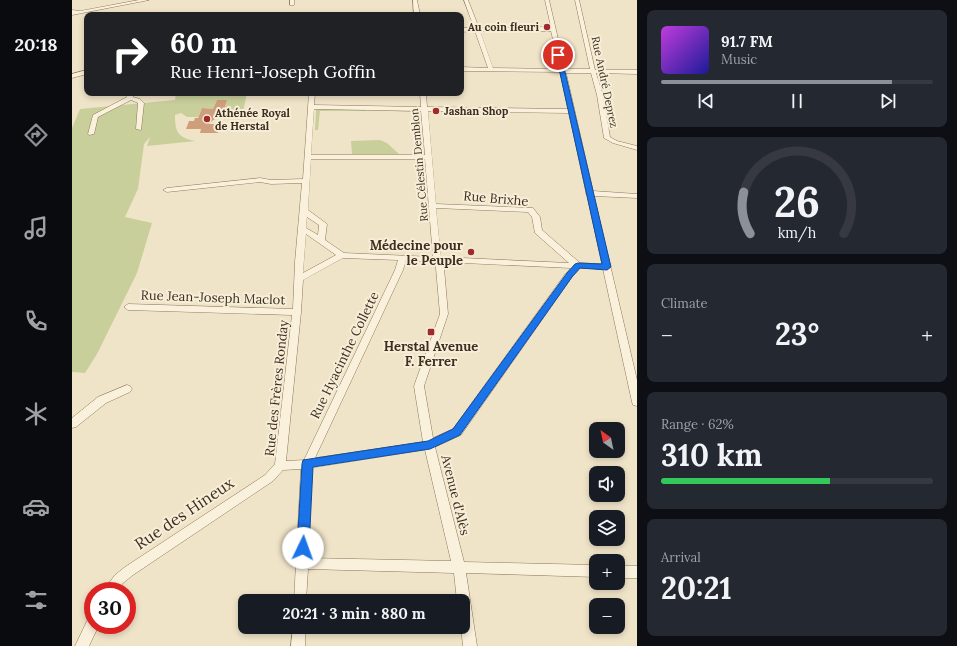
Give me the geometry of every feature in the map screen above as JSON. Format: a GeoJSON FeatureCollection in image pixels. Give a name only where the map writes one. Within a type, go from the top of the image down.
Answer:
{"type":"FeatureCollection","features":[{"type":"Feature","properties":{"kind":"street"},"geometry":{"type":"LineString","coordinates":[[72,14],[147,0]]}},
{"type":"Feature","properties":{"kind":"street"},"geometry":{"type":"LineString","coordinates":[[415,0],[417,12]]}},
{"type":"Feature","properties":{"kind":"street"},"geometry":{"type":"LineString","coordinates":[[466,0],[491,69]]}},
{"type":"Feature","properties":{"kind":"street"},"geometry":{"type":"LineString","coordinates":[[547,0],[637,402]]}},
{"type":"Feature","properties":{"kind":"street","name":"Rue André Deprez"},"geometry":{"type":"LineString","coordinates":[[577,0],[593,72],[600,95],[607,138],[615,142],[637,148]]}},
{"type":"Feature","properties":{"kind":"street"},"geometry":{"type":"LineString","coordinates":[[72,11],[80,12]]}},
{"type":"Feature","properties":{"kind":"street"},"geometry":{"type":"LineString","coordinates":[[464,30],[554,29]]}},
{"type":"Feature","properties":{"kind":"street"},"geometry":{"type":"LineString","coordinates":[[464,69],[637,72]]}},
{"type":"Feature","properties":{"kind":"street"},"geometry":{"type":"LineString","coordinates":[[72,76],[84,73]]}},
{"type":"Feature","properties":{"kind":"street"},"geometry":{"type":"LineString","coordinates":[[91,134],[95,116],[130,96],[141,103],[139,129]]}},
{"type":"Feature","properties":{"kind":"street","name":"Rue des Frères Ronday"},"geometry":{"type":"LineString","coordinates":[[280,466],[297,312],[312,96]]}},
{"type":"Feature","properties":{"kind":"street","name":"Rue Célestin Demblon"},"geometry":{"type":"LineString","coordinates":[[423,96],[437,259]]}},
{"type":"Feature","properties":{"kind":"street"},"geometry":{"type":"LineString","coordinates":[[311,107],[571,111]]}},
{"type":"Feature","properties":{"kind":"street"},"geometry":{"type":"LineString","coordinates":[[307,157],[428,158]]}},
{"type":"Feature","properties":{"kind":"street"},"geometry":{"type":"LineString","coordinates":[[166,190],[260,180],[271,182],[306,181]]}},
{"type":"Feature","properties":{"kind":"street"},"geometry":{"type":"LineString","coordinates":[[590,193],[637,196]]}},
{"type":"Feature","properties":{"kind":"street","name":"Rue Brixhe"},"geometry":{"type":"LineString","coordinates":[[433,206],[530,210],[536,217],[538,231],[578,266]]}},
{"type":"Feature","properties":{"kind":"street"},"geometry":{"type":"LineString","coordinates":[[304,211],[323,224],[321,241]]}},
{"type":"Feature","properties":{"kind":"street"},"geometry":{"type":"LineString","coordinates":[[303,229],[342,255]]}},
{"type":"Feature","properties":{"kind":"street"},"geometry":{"type":"LineString","coordinates":[[299,278],[342,255],[607,267]]}},
{"type":"Feature","properties":{"kind":"street","name":"Rue Hyacinthe Collette"},"geometry":{"type":"LineString","coordinates":[[307,464],[399,270],[403,257]]}},
{"type":"Feature","properties":{"kind":"street","name":"Avenue d'Alès"},"geometry":{"type":"LineString","coordinates":[[437,259],[440,268],[444,314],[419,386],[430,445],[459,568],[470,646]]}},
{"type":"Feature","properties":{"kind":"street"},"geometry":{"type":"LineString","coordinates":[[280,466],[307,464],[430,445],[457,432],[578,266]]}},
{"type":"Feature","properties":{"kind":"street","name":"Rue Jean-Joseph Maclot"},"geometry":{"type":"LineString","coordinates":[[128,307],[297,312]]}},
{"type":"Feature","properties":{"kind":"street"},"geometry":{"type":"LineString","coordinates":[[72,424],[102,400],[127,389]]}},
{"type":"Feature","properties":{"kind":"street"},"geometry":{"type":"LineString","coordinates":[[300,594],[307,464]]}},
{"type":"Feature","properties":{"kind":"street","name":"Rue des Hineux"},"geometry":{"type":"LineString","coordinates":[[116,582],[129,571],[269,478],[280,466]]}},
{"type":"Feature","properties":{"kind":"street"},"geometry":{"type":"LineString","coordinates":[[302,563],[589,571]]}},
{"type":"Feature","properties":{"kind":"street"},"geometry":{"type":"LineString","coordinates":[[625,572],[637,572]]}},
{"type":"Feature","properties":{"kind":"street"},"geometry":{"type":"LineString","coordinates":[[82,646],[88,634]]}},
{"type":"Feature","properties":{"kind":"street"},"geometry":{"type":"LineString","coordinates":[[298,646],[299,634]]}},
{"type":"Feature","properties":{"kind":"green space"},"geometry":{"type":"Polygon","coordinates":[[[176,96],[246,96],[243,112],[224,109],[227,100],[217,100],[213,109],[202,108],[198,117],[187,117],[181,113],[175,115],[177,130],[181,136],[196,141],[147,146],[150,137],[144,144],[138,189],[125,217],[152,223],[137,273],[97,354],[85,373],[72,372],[72,128],[80,109],[175,100],[176,96]]]}},
{"type":"Feature","properties":{"kind":"green space"},"geometry":{"type":"Polygon","coordinates":[[[320,108],[412,110],[413,112],[367,110],[320,111],[318,130],[315,130],[316,110],[320,108]]]}},
{"type":"Feature","properties":{"kind":"green space"},"geometry":{"type":"Polygon","coordinates":[[[414,112],[419,113],[420,129],[414,129],[414,112]]]}},
{"type":"Feature","properties":{"kind":"green space"},"geometry":{"type":"Polygon","coordinates":[[[380,140],[387,143],[399,154],[352,154],[351,141],[380,140]]]}},
{"type":"Feature","properties":{"kind":"building"},"geometry":{"type":"Polygon","coordinates":[[[217,100],[227,100],[223,113],[208,124],[221,124],[218,133],[200,133],[201,129],[186,129],[189,121],[194,121],[195,118],[198,118],[202,108],[213,109],[217,100]]]}},
{"type":"Feature","properties":{"kind":"place","name":"Au coin fleuri"},"geometry":{"type":"Point","coordinates":[547,27]}},
{"type":"Feature","properties":{"kind":"place","name":"Jashan Shop"},"geometry":{"type":"Point","coordinates":[436,111]}},
{"type":"Feature","properties":{"kind":"place","name":"Athénée Royal de Herstal"},"geometry":{"type":"Point","coordinates":[207,119]}},
{"type":"Feature","properties":{"kind":"place","name":"Médecine pour le Peuple"},"geometry":{"type":"Point","coordinates":[471,252]}},
{"type":"Feature","properties":{"kind":"place","name":"Herstal Avenue F. Ferrer"},"geometry":{"type":"Point","coordinates":[431,332]}},
{"type":"Feature","properties":{"kind":"route"},"geometry":{"type":"LineString","coordinates":[[303,548],[307,464],[430,445],[457,432],[578,266],[607,267],[558,55]]}}]}
